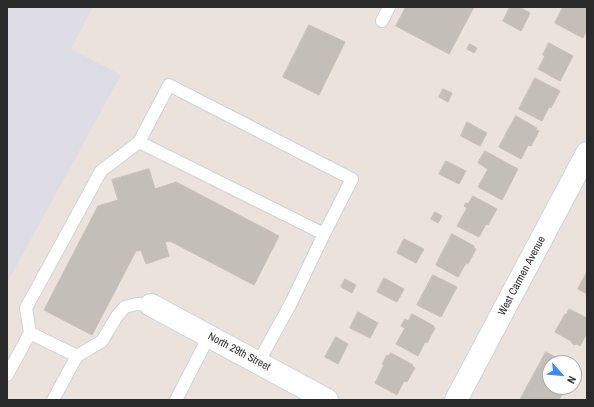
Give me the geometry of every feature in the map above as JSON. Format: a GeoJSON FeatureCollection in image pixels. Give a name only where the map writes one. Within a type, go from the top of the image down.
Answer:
{"type":"FeatureCollection","features":[{"type":"Feature","properties":{"kind":"street","name":"West Carmen Avenue"},"geometry":{"type":"LineString","coordinates":[[456,400],[587,153]]}},
{"type":"Feature","properties":{"kind":"street","name":"North 29th Street"},"geometry":{"type":"LineString","coordinates":[[151,305],[327,400]]}},
{"type":"Feature","properties":{"kind":"lane"},"geometry":{"type":"LineString","coordinates":[[382,21],[389,7]]}},
{"type":"Feature","properties":{"kind":"lane"},"geometry":{"type":"LineString","coordinates":[[7,375],[30,333],[26,308],[101,171],[139,142],[169,85],[352,179],[291,303],[258,363]]}},
{"type":"Feature","properties":{"kind":"lane"},"geometry":{"type":"LineString","coordinates":[[139,142],[324,234]]}},
{"type":"Feature","properties":{"kind":"lane"},"geometry":{"type":"LineString","coordinates":[[53,400],[77,356],[102,340],[117,316],[125,307],[137,304],[151,305]]}},
{"type":"Feature","properties":{"kind":"lane"},"geometry":{"type":"LineString","coordinates":[[30,333],[77,356]]}},
{"type":"Feature","properties":{"kind":"lane"},"geometry":{"type":"LineString","coordinates":[[176,400],[209,336]]}},
{"type":"Feature","properties":{"kind":"shaded area"},"geometry":{"type":"Polygon","coordinates":[[[7,7],[93,7],[71,49],[121,75],[7,283],[7,7]]]}},
{"type":"Feature","properties":{"kind":"building"},"geometry":{"type":"Polygon","coordinates":[[[406,7],[474,7],[449,54],[396,26],[406,7]]]}},
{"type":"Feature","properties":{"kind":"building"},"geometry":{"type":"Polygon","coordinates":[[[510,7],[519,7],[530,13],[521,31],[503,21],[510,7]]]}},
{"type":"Feature","properties":{"kind":"building"},"geometry":{"type":"Polygon","coordinates":[[[563,7],[587,7],[587,30],[583,38],[555,23],[563,7]]]}},
{"type":"Feature","properties":{"kind":"building"},"geometry":{"type":"Polygon","coordinates":[[[309,25],[345,42],[319,95],[283,77],[309,25]]]}},
{"type":"Feature","properties":{"kind":"building"},"geometry":{"type":"Polygon","coordinates":[[[549,43],[573,56],[560,81],[538,69],[545,56],[543,55],[549,43]]]}},
{"type":"Feature","properties":{"kind":"building"},"geometry":{"type":"Polygon","coordinates":[[[470,44],[477,48],[474,53],[467,49],[470,44]]]}},
{"type":"Feature","properties":{"kind":"building"},"geometry":{"type":"Polygon","coordinates":[[[535,78],[560,91],[551,108],[549,107],[542,121],[519,109],[535,78]]]}},
{"type":"Feature","properties":{"kind":"building"},"geometry":{"type":"Polygon","coordinates":[[[443,89],[452,93],[448,102],[439,97],[443,89]]]}},
{"type":"Feature","properties":{"kind":"building"},"geometry":{"type":"Polygon","coordinates":[[[516,116],[537,128],[536,130],[539,131],[531,146],[528,145],[521,159],[499,147],[516,116]]]}},
{"type":"Feature","properties":{"kind":"building"},"geometry":{"type":"Polygon","coordinates":[[[467,122],[487,133],[480,146],[461,136],[467,122]]]}},
{"type":"Feature","properties":{"kind":"building"},"geometry":{"type":"Polygon","coordinates":[[[485,151],[518,169],[502,200],[478,187],[488,169],[478,163],[485,151]]]}},
{"type":"Feature","properties":{"kind":"building"},"geometry":{"type":"Polygon","coordinates":[[[446,161],[466,171],[459,184],[439,174],[446,161]]]}},
{"type":"Feature","properties":{"kind":"building"},"geometry":{"type":"Polygon","coordinates":[[[149,169],[155,189],[176,182],[279,236],[254,285],[170,241],[165,242],[169,256],[146,264],[141,250],[136,251],[92,335],[44,310],[98,206],[118,200],[112,180],[149,169]]]}},
{"type":"Feature","properties":{"kind":"building"},"geometry":{"type":"Polygon","coordinates":[[[473,196],[497,209],[479,237],[457,226],[467,208],[464,206],[466,203],[468,204],[473,196]]]}},
{"type":"Feature","properties":{"kind":"building"},"geometry":{"type":"Polygon","coordinates":[[[435,212],[442,216],[438,223],[431,219],[435,212]]]}},
{"type":"Feature","properties":{"kind":"building"},"geometry":{"type":"Polygon","coordinates":[[[452,234],[474,246],[476,249],[468,264],[466,263],[458,277],[436,265],[452,234]]]}},
{"type":"Feature","properties":{"kind":"building"},"geometry":{"type":"Polygon","coordinates":[[[404,239],[424,249],[416,263],[397,253],[404,239]]]}},
{"type":"Feature","properties":{"kind":"building"},"geometry":{"type":"Polygon","coordinates":[[[587,272],[587,294],[578,289],[587,272]]]}},
{"type":"Feature","properties":{"kind":"building"},"geometry":{"type":"Polygon","coordinates":[[[433,275],[457,287],[441,317],[417,305],[433,275]]]}},
{"type":"Feature","properties":{"kind":"building"},"geometry":{"type":"Polygon","coordinates":[[[384,278],[404,289],[397,302],[377,292],[384,278]]]}},
{"type":"Feature","properties":{"kind":"building"},"geometry":{"type":"Polygon","coordinates":[[[345,279],[356,285],[352,293],[341,287],[345,279]]]}},
{"type":"Feature","properties":{"kind":"building"},"geometry":{"type":"Polygon","coordinates":[[[569,309],[587,318],[587,333],[580,346],[577,344],[574,345],[571,341],[555,332],[569,309]]]}},
{"type":"Feature","properties":{"kind":"building"},"geometry":{"type":"Polygon","coordinates":[[[358,312],[378,323],[370,338],[350,328],[358,312]]]}},
{"type":"Feature","properties":{"kind":"building"},"geometry":{"type":"Polygon","coordinates":[[[412,314],[435,328],[427,343],[425,342],[418,356],[396,344],[405,328],[401,326],[405,319],[408,321],[412,314]]]}},
{"type":"Feature","properties":{"kind":"building"},"geometry":{"type":"Polygon","coordinates":[[[336,337],[348,344],[338,364],[325,357],[336,337]]]}},
{"type":"Feature","properties":{"kind":"building"},"geometry":{"type":"Polygon","coordinates":[[[546,352],[552,355],[544,355],[546,352]]]}},
{"type":"Feature","properties":{"kind":"building"},"geometry":{"type":"Polygon","coordinates":[[[391,353],[413,365],[412,366],[415,368],[407,382],[404,381],[397,395],[375,383],[384,365],[382,364],[387,355],[389,356],[391,353]]]}},
{"type":"Feature","properties":{"kind":"building"},"geometry":{"type":"Polygon","coordinates":[[[542,359],[542,395],[562,395],[559,400],[520,400],[542,359]]]}}]}
